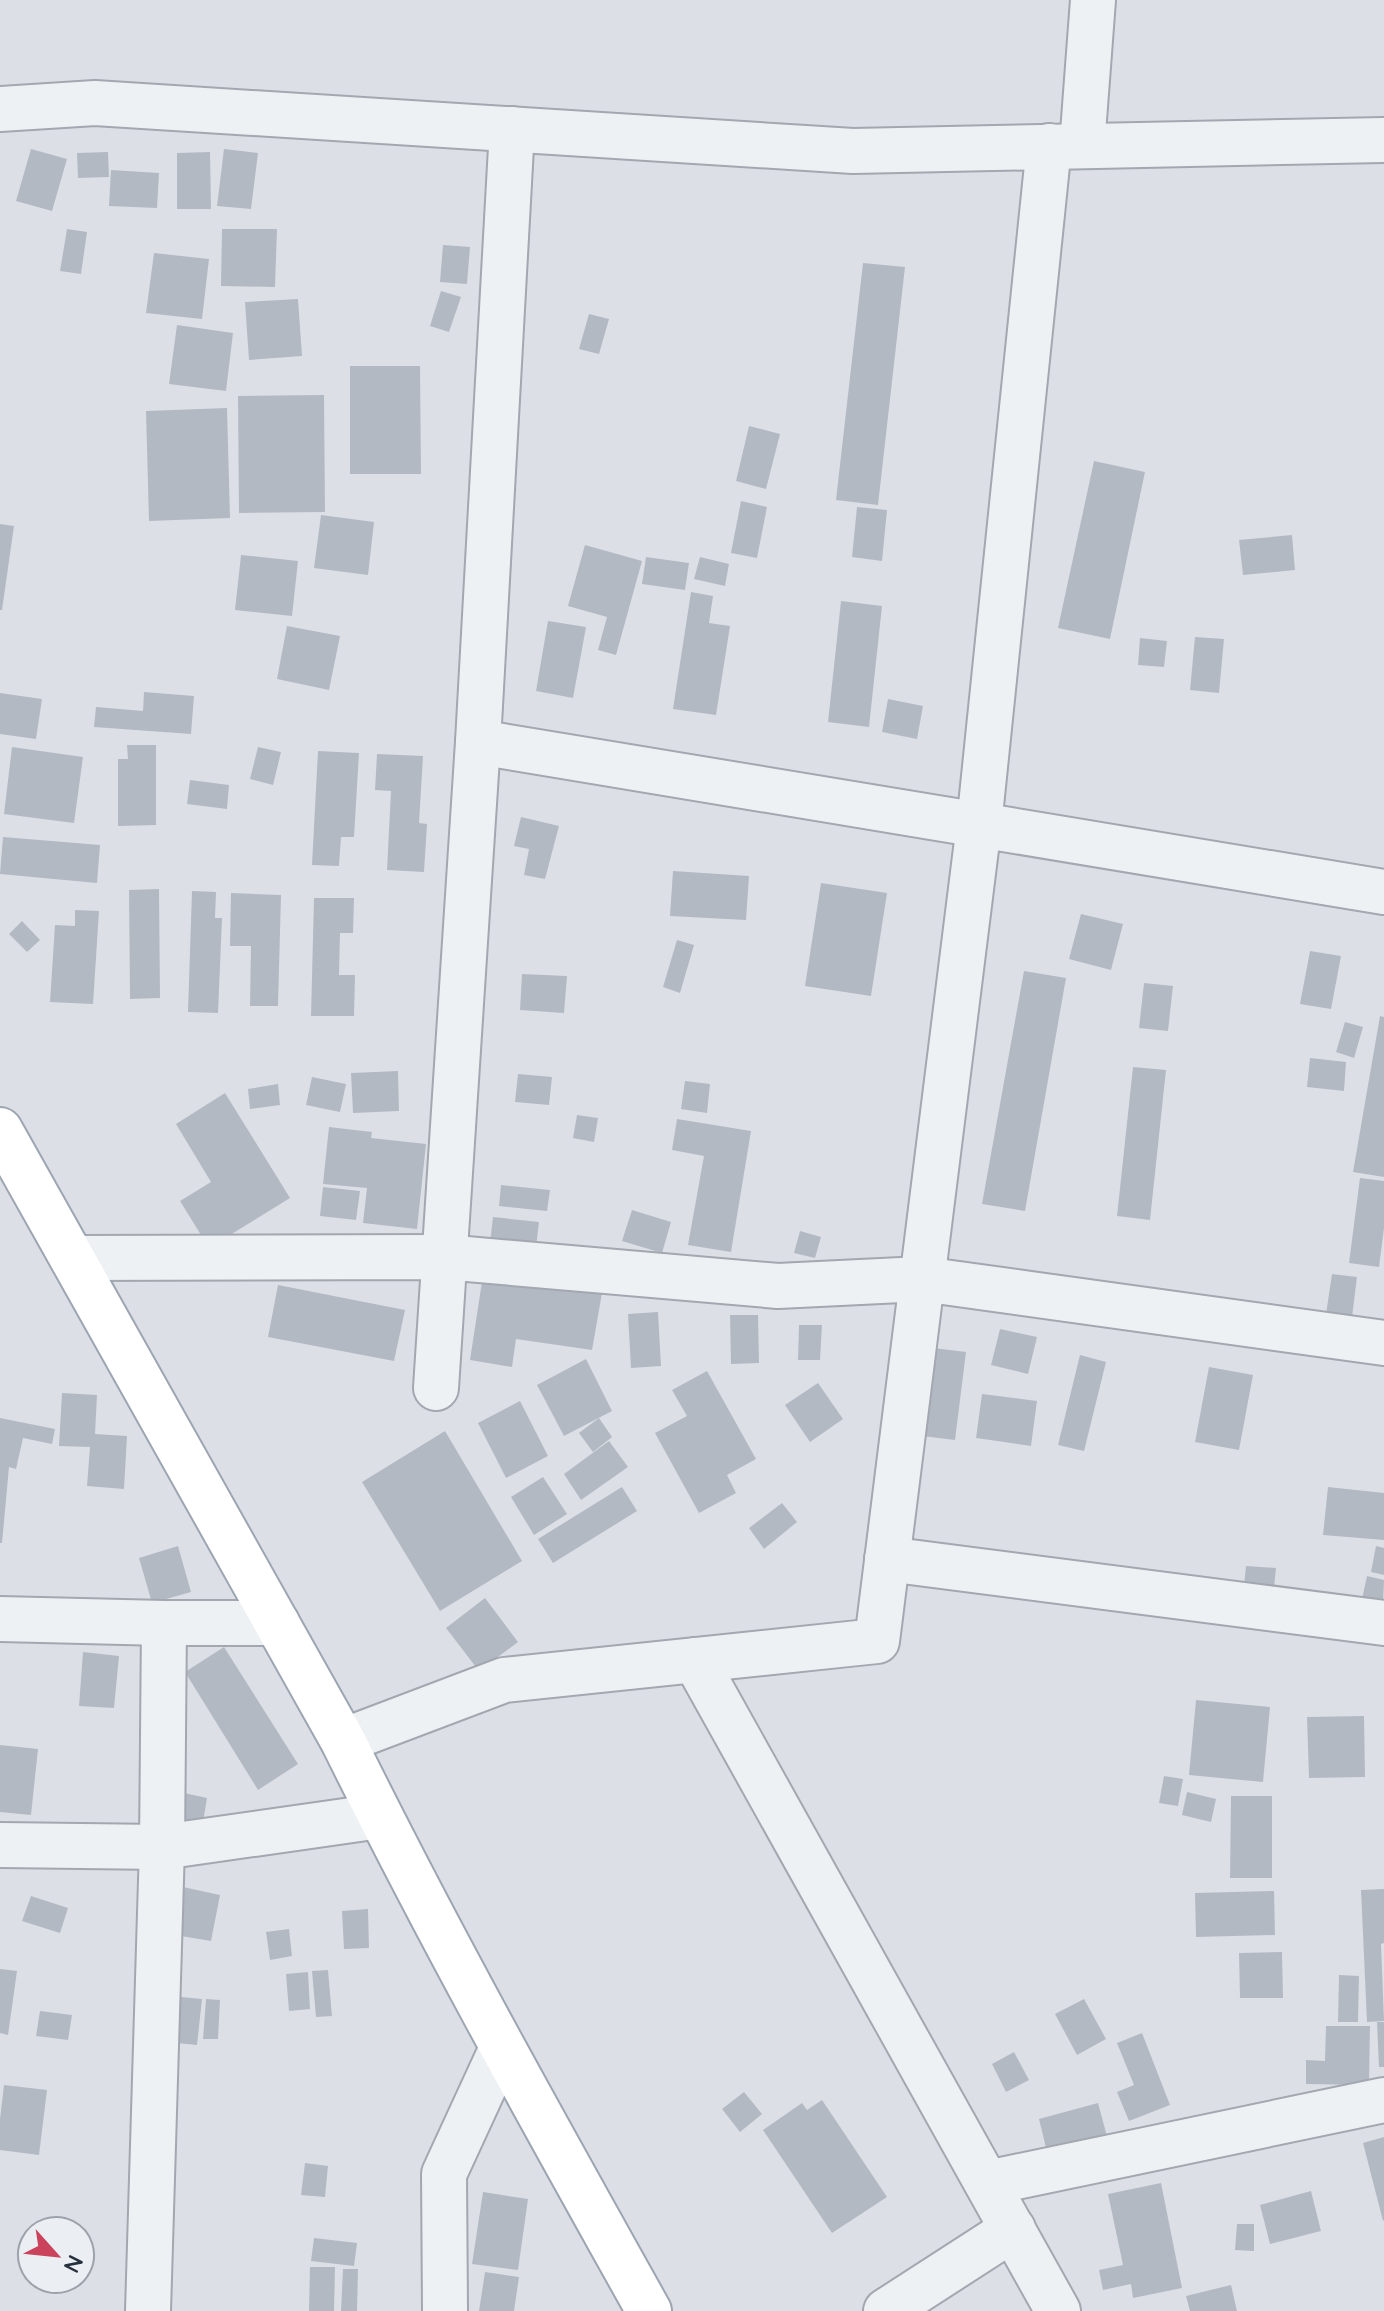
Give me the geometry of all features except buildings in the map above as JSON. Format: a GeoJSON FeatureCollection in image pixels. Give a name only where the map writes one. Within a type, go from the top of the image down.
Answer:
{"type":"FeatureCollection","features":[{"type":"Feature","properties":{"kind":"main road"},"geometry":{"type":"LineString","coordinates":[[0,1130],[343,1741],[502,2048],[649,2311]]}},
{"type":"Feature","properties":{"kind":"street"},"geometry":{"type":"LineString","coordinates":[[343,1741],[504,1680],[877,1641],[1066,146],[1093,0]]}},
{"type":"Feature","properties":{"kind":"street"},"geometry":{"type":"LineString","coordinates":[[0,109],[95,103],[853,151],[1384,140]]}},
{"type":"Feature","properties":{"kind":"street"},"geometry":{"type":"LineString","coordinates":[[436,1388],[478,742],[512,129]]}},
{"type":"Feature","properties":{"kind":"street"},"geometry":{"type":"LineString","coordinates":[[478,742],[1384,892]]}},
{"type":"Feature","properties":{"kind":"street"},"geometry":{"type":"LineString","coordinates":[[72,1258],[444,1257],[778,1286],[922,1279],[1384,1343]]}},
{"type":"Feature","properties":{"kind":"street"},"geometry":{"type":"LineString","coordinates":[[887,1559],[1384,1623]]}},
{"type":"Feature","properties":{"kind":"street"},"geometry":{"type":"LineString","coordinates":[[0,1619],[277,1623]]}},
{"type":"Feature","properties":{"kind":"street"},"geometry":{"type":"LineString","coordinates":[[148,2311],[162,1847],[164,1623]]}},
{"type":"Feature","properties":{"kind":"street"},"geometry":{"type":"LineString","coordinates":[[695,1660],[1058,2311]]}},
{"type":"Feature","properties":{"kind":"street"},"geometry":{"type":"LineString","coordinates":[[0,1845],[162,1847],[380,1816]]}},
{"type":"Feature","properties":{"kind":"street"},"geometry":{"type":"LineString","coordinates":[[445,2311],[444,2174],[502,2048]]}},
{"type":"Feature","properties":{"kind":"street"},"geometry":{"type":"LineString","coordinates":[[987,2183],[1384,2100]]}},
{"type":"Feature","properties":{"kind":"street"},"geometry":{"type":"LineString","coordinates":[[886,2311],[1013,2229]]}}]}
